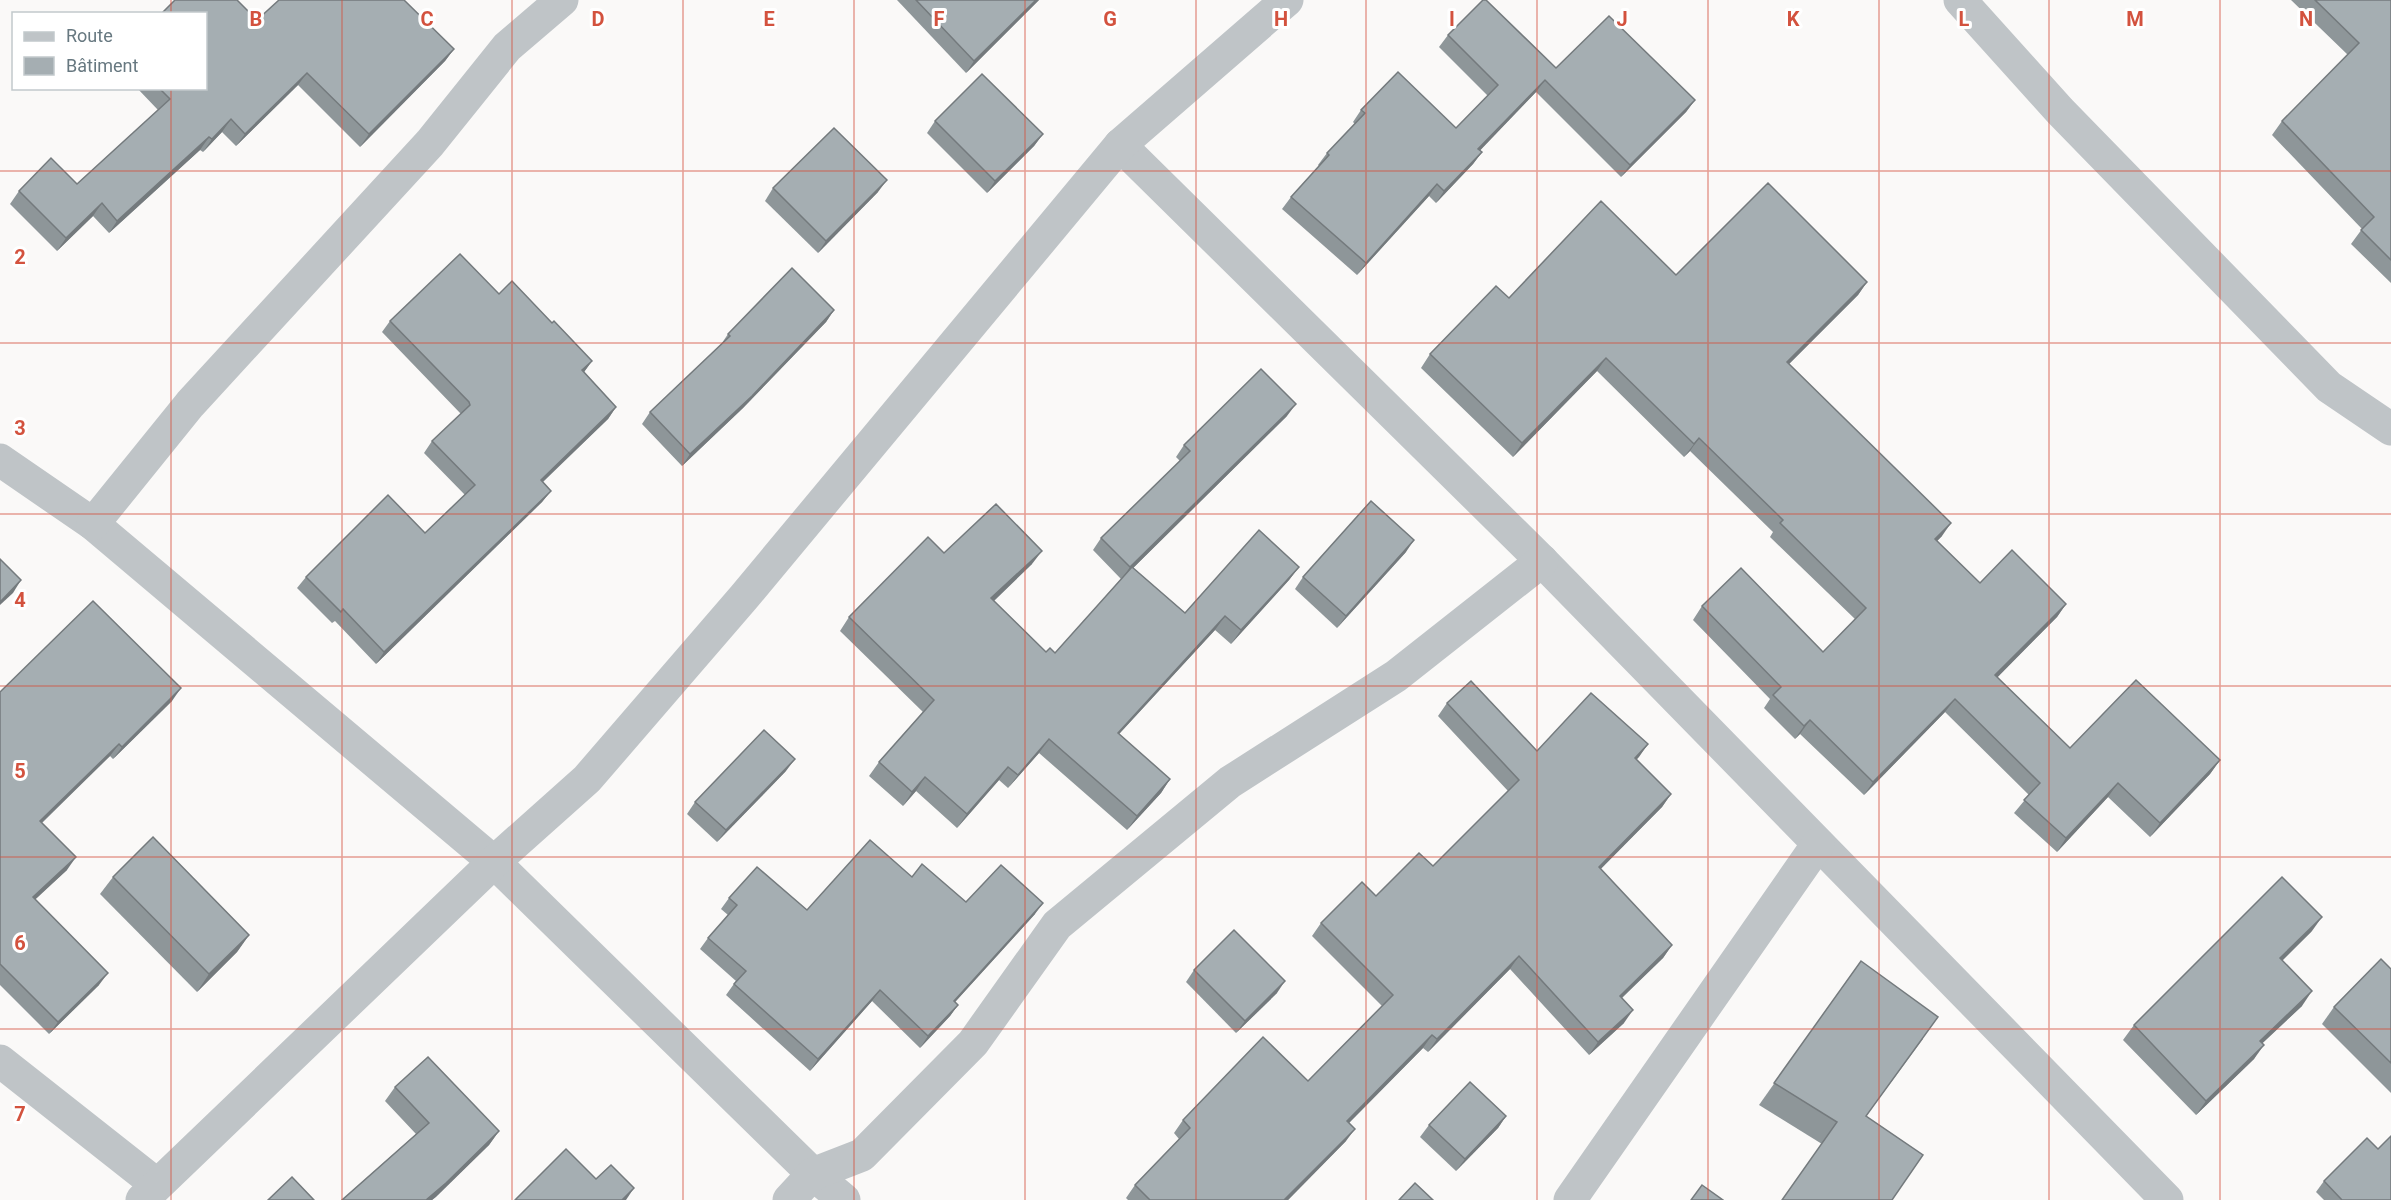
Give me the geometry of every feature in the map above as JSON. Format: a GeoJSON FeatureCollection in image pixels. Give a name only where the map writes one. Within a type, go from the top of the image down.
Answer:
{"type":"FeatureCollection","features":[{"type":"Feature","properties":{"kind":"street"},"geometry":{"type":"LineString","coordinates":[[93,524],[190,404],[430,143],[507,47],[562,0]]}},
{"type":"Feature","properties":{"kind":"street"},"geometry":{"type":"LineString","coordinates":[[0,1061],[149,1192],[494,862],[587,779],[744,597],[1120,145],[1287,0]]}},
{"type":"Feature","properties":{"kind":"street"},"geometry":{"type":"LineString","coordinates":[[1960,0],[2060,111],[2329,387],[2391,429]]}},
{"type":"Feature","properties":{"kind":"street"},"geometry":{"type":"LineString","coordinates":[[1120,145],[1542,561],[2167,1200]]}},
{"type":"Feature","properties":{"kind":"street"},"geometry":{"type":"LineString","coordinates":[[0,460],[93,524],[494,862],[813,1174],[844,1200]]}},
{"type":"Feature","properties":{"kind":"street"},"geometry":{"type":"LineString","coordinates":[[789,1200],[813,1174],[862,1155],[973,1043],[1057,925],[1230,782],[1396,676],[1542,561]]}},
{"type":"Feature","properties":{"kind":"street"},"geometry":{"type":"LineString","coordinates":[[1570,1200],[1818,844]]}},
{"type":"Feature","properties":{"kind":"building"},"geometry":{"type":"Polygon","coordinates":[[[175,0],[237,0],[257,20],[279,0],[404,0],[454,49],[369,134],[307,73],[245,134],[231,119],[212,139],[209,137],[117,221],[102,203],[66,238],[19,191],[51,158],[77,184],[170,99],[161,90],[207,90],[207,12],[163,12],[175,0]]]}},
{"type":"Feature","properties":{"kind":"building"},"geometry":{"type":"Polygon","coordinates":[[[916,0],[1036,0],[974,61],[916,0]]]}},
{"type":"Feature","properties":{"kind":"building"},"geometry":{"type":"Polygon","coordinates":[[[1483,0],[1486,0],[1556,68],[1609,16],[1695,100],[1630,165],[1545,80],[1478,149],[1482,152],[1444,191],[1437,184],[1366,263],[1291,197],[1329,155],[1327,153],[1365,113],[1361,110],[1398,72],[1456,128],[1498,85],[1448,35],[1483,0]]]}},
{"type":"Feature","properties":{"kind":"building"},"geometry":{"type":"Polygon","coordinates":[[[2315,0],[2391,0],[2391,260],[2361,230],[2374,217],[2282,121],[2359,43],[2315,0]]]}},
{"type":"Feature","properties":{"kind":"building"},"geometry":{"type":"Polygon","coordinates":[[[982,74],[1043,134],[995,181],[935,121],[982,74]]]}},
{"type":"Feature","properties":{"kind":"building"},"geometry":{"type":"Polygon","coordinates":[[[834,128],[887,180],[826,241],[773,188],[834,128]]]}},
{"type":"Feature","properties":{"kind":"building"},"geometry":{"type":"Polygon","coordinates":[[[1768,183],[1867,282],[1787,362],[1951,523],[1935,539],[1980,583],[2012,550],[2066,604],[1995,675],[2070,748],[2136,680],[2220,760],[2160,823],[2118,783],[2066,838],[2024,800],[2040,783],[1955,699],[1873,782],[1810,720],[1804,726],[1773,695],[1781,687],[1702,606],[1741,568],[1823,652],[1866,608],[1780,523],[1783,520],[1699,438],[1694,444],[1606,358],[1522,443],[1430,354],[1496,286],[1509,298],[1601,201],[1676,275],[1768,183]]]}},
{"type":"Feature","properties":{"kind":"building"},"geometry":{"type":"Polygon","coordinates":[[[460,254],[499,294],[512,281],[552,323],[554,321],[592,361],[582,370],[616,407],[541,480],[551,491],[384,652],[343,609],[341,612],[306,577],[388,495],[425,533],[475,485],[432,441],[470,405],[469,402],[390,321],[460,254]]]}},
{"type":"Feature","properties":{"kind":"building"},"geometry":{"type":"Polygon","coordinates":[[[792,268],[834,310],[752,396],[690,454],[650,412],[730,336],[728,334],[792,268]]]}},
{"type":"Feature","properties":{"kind":"building"},"geometry":{"type":"Polygon","coordinates":[[[1261,369],[1296,404],[1130,567],[1101,538],[1190,451],[1184,445],[1261,369]]]}},
{"type":"Feature","properties":{"kind":"building"},"geometry":{"type":"Polygon","coordinates":[[[1371,501],[1414,540],[1346,616],[1303,577],[1371,501]]]}},
{"type":"Feature","properties":{"kind":"building"},"geometry":{"type":"Polygon","coordinates":[[[996,504],[1042,551],[991,598],[1046,652],[1050,648],[1055,653],[1132,567],[1185,613],[1259,530],[1299,567],[1241,630],[1225,616],[1118,733],[1170,779],[1137,816],[1049,739],[1018,775],[1008,767],[967,814],[925,777],[912,792],[879,762],[934,700],[849,617],[928,537],[944,553],[996,504]]]}},
{"type":"Feature","properties":{"kind":"building"},"geometry":{"type":"Polygon","coordinates":[[[0,559],[21,580],[0,602],[0,559]]]}},
{"type":"Feature","properties":{"kind":"building"},"geometry":{"type":"Polygon","coordinates":[[[93,601],[181,688],[122,747],[119,744],[40,821],[76,857],[33,897],[108,973],[58,1022],[0,964],[0,692],[93,601]]]}},
{"type":"Feature","properties":{"kind":"building"},"geometry":{"type":"Polygon","coordinates":[[[1471,681],[1537,751],[1591,693],[1648,744],[1635,758],[1671,794],[1599,867],[1672,945],[1620,996],[1633,1010],[1598,1042],[1519,956],[1437,1039],[1432,1035],[1347,1121],[1355,1129],[1284,1200],[1150,1200],[1135,1185],[1190,1128],[1183,1120],[1263,1037],[1308,1081],[1393,995],[1321,923],[1362,882],[1376,896],[1419,853],[1433,866],[1519,780],[1447,703],[1471,681]]]}},
{"type":"Feature","properties":{"kind":"building"},"geometry":{"type":"Polygon","coordinates":[[[764,730],[795,759],[726,830],[695,802],[764,730]]]}},
{"type":"Feature","properties":{"kind":"building"},"geometry":{"type":"Polygon","coordinates":[[[153,837],[249,935],[209,974],[113,877],[153,837]]]}},
{"type":"Feature","properties":{"kind":"building"},"geometry":{"type":"Polygon","coordinates":[[[870,840],[912,877],[922,864],[966,902],[1001,865],[1043,903],[954,1001],[958,1005],[928,1036],[880,990],[818,1059],[734,984],[746,971],[708,938],[737,905],[729,898],[757,867],[807,910],[870,840]]]}},
{"type":"Feature","properties":{"kind":"building"},"geometry":{"type":"Polygon","coordinates":[[[2282,877],[2322,917],[2280,958],[2312,991],[2260,1041],[2264,1045],[2206,1101],[2134,1025],[2282,877]]]}},
{"type":"Feature","properties":{"kind":"building"},"geometry":{"type":"Polygon","coordinates":[[[1234,930],[1285,981],[1245,1021],[1194,970],[1234,930]]]}},
{"type":"Feature","properties":{"kind":"building"},"geometry":{"type":"Polygon","coordinates":[[[2381,959],[2391,969],[2391,1063],[2334,1007],[2381,959]]]}},
{"type":"Feature","properties":{"kind":"building"},"geometry":{"type":"Polygon","coordinates":[[[1861,961],[1938,1017],[1866,1116],[1923,1155],[1892,1200],[1782,1200],[1837,1122],[1774,1083],[1861,961]]]}},
{"type":"Feature","properties":{"kind":"building"},"geometry":{"type":"Polygon","coordinates":[[[428,1057],[499,1131],[426,1200],[342,1200],[429,1123],[395,1087],[428,1057]]]}},
{"type":"Feature","properties":{"kind":"building"},"geometry":{"type":"Polygon","coordinates":[[[1470,1082],[1506,1116],[1465,1159],[1429,1125],[1470,1082]]]}},
{"type":"Feature","properties":{"kind":"building"},"geometry":{"type":"Polygon","coordinates":[[[2391,1136],[2391,1200],[2342,1200],[2324,1181],[2367,1138],[2378,1149],[2391,1136]]]}},
{"type":"Feature","properties":{"kind":"building"},"geometry":{"type":"Polygon","coordinates":[[[566,1149],[596,1179],[611,1165],[634,1188],[622,1200],[515,1200],[566,1149]]]}},
{"type":"Feature","properties":{"kind":"building"},"geometry":{"type":"Polygon","coordinates":[[[292,1177],[314,1200],[268,1200],[292,1177]]]}},
{"type":"Feature","properties":{"kind":"building"},"geometry":{"type":"Polygon","coordinates":[[[1415,1183],[1433,1200],[1399,1200],[1415,1183]]]}},
{"type":"Feature","properties":{"kind":"building"},"geometry":{"type":"Polygon","coordinates":[[[1702,1185],[1723,1200],[1691,1200],[1702,1185]]]}}]}
